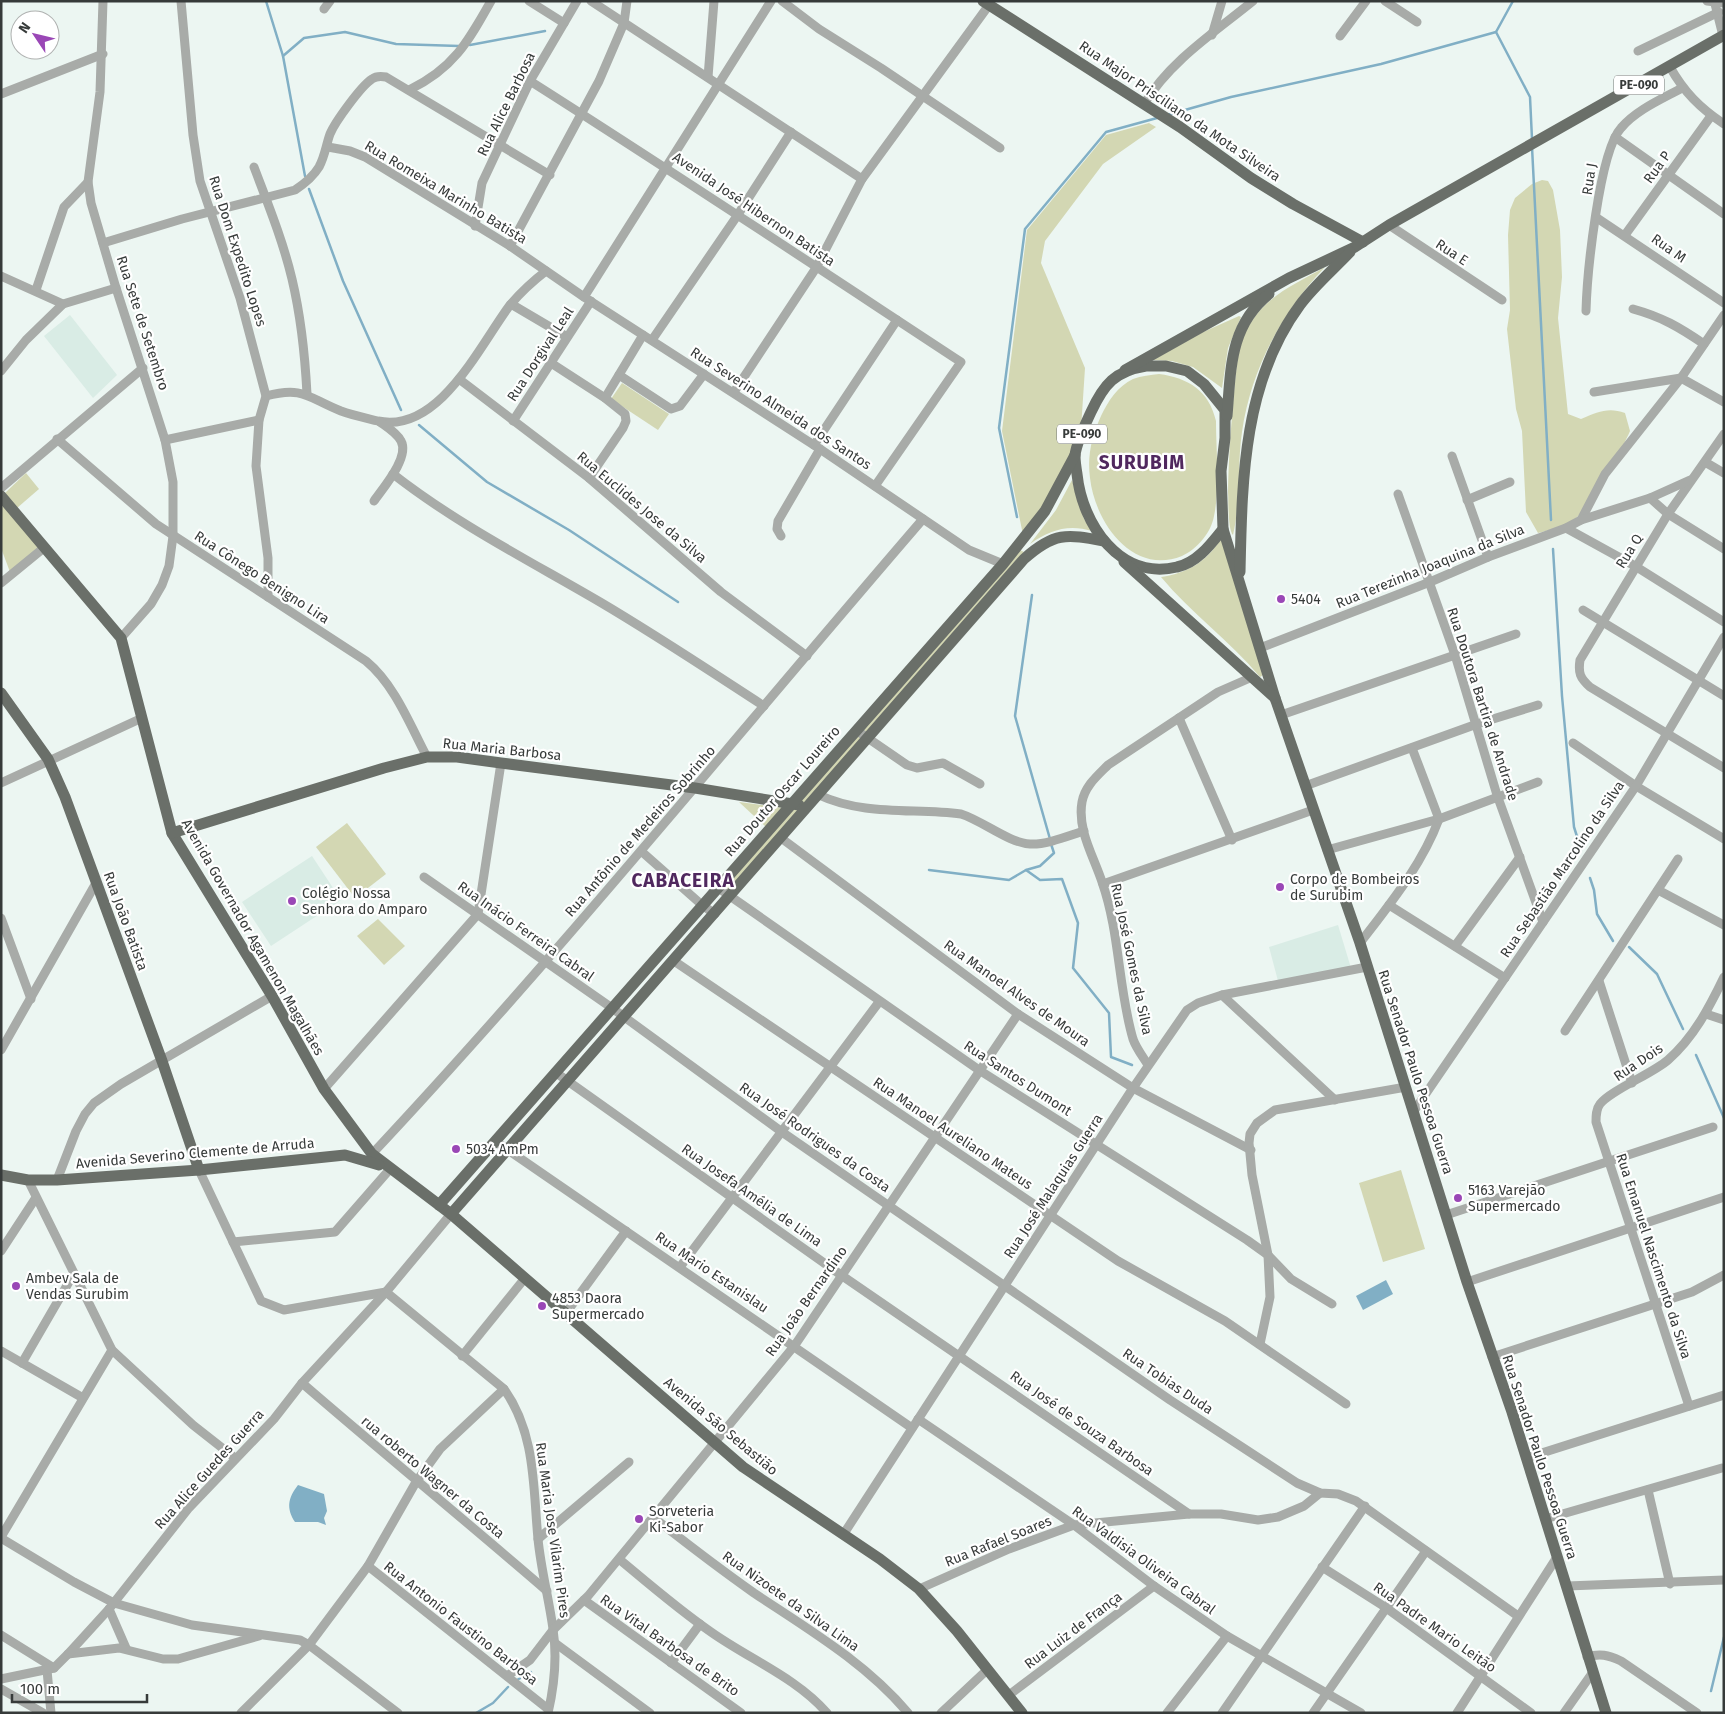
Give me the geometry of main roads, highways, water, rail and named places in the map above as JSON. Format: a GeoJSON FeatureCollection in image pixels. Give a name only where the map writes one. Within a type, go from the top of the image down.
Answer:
{"type":"FeatureCollection","features":[{"type":"Feature","properties":{"kind":"main road","name":"Rua Major Prisciliano da Mota Silveira"},"geometry":{"type":"LineString","coordinates":[[986,3],[1180,127],[1251,178],[1359,245]]}},
{"type":"Feature","properties":{"kind":"main road","name":"PE-090"},"geometry":{"type":"LineString","coordinates":[[1275,698],[1250,678],[1111,550],[1089,521],[1082,506],[1075,455],[1084,426],[1098,397],[1110,381],[1125,370],[1290,278],[1359,245],[1389,225],[1670,67],[1723,35]]}},
{"type":"Feature","properties":{"kind":"main road","name":"PE-090"},"geometry":{"type":"LineString","coordinates":[[1240,582],[1242,493],[1255,398],[1272,353],[1300,304],[1359,245]]}},
{"type":"Feature","properties":{"kind":"main road","name":"PE-090"},"geometry":{"type":"LineString","coordinates":[[1275,698],[1223,529],[1221,472],[1231,367],[1236,337],[1250,312],[1290,278]]}},
{"type":"Feature","properties":{"kind":"main road","name":"PE-090"},"geometry":{"type":"LineString","coordinates":[[1125,370],[1166,366],[1187,371],[1204,384],[1225,410],[1225,438]]}},
{"type":"Feature","properties":{"kind":"main road","name":"Rua Doutor Oscar Loureiro"},"geometry":{"type":"LineString","coordinates":[[439,1205],[717,887],[794,804],[856,730],[1003,564],[1045,511],[1075,455]]}},
{"type":"Feature","properties":{"kind":"main road","name":"Avenida Governador Agamenon Magalhães"},"geometry":{"type":"LineString","coordinates":[[1,496],[121,638],[172,833],[272,996],[324,1089],[372,1154],[390,1169]]}},
{"type":"Feature","properties":{"kind":"main road","name":"PE-090"},"geometry":{"type":"LineString","coordinates":[[1111,550],[1148,568],[1159,570],[1179,567],[1197,558],[1223,529]]}},
{"type":"Feature","properties":{"kind":"main road"},"geometry":{"type":"LineString","coordinates":[[451,1214],[819,796],[1024,559],[1039,545],[1068,534],[1104,541]]}},
{"type":"Feature","properties":{"kind":"main road","name":"Rua João Batista"},"geometry":{"type":"LineString","coordinates":[[1,693],[48,760],[162,1061],[199,1170]]}},
{"type":"Feature","properties":{"kind":"main road","name":"Rua Senador Paulo Pessoa Guerra"},"geometry":{"type":"LineString","coordinates":[[1275,698],[1360,943],[1467,1282],[1568,1586],[1587,1657],[1606,1713]]}},
{"type":"Feature","properties":{"kind":"main road","name":"Rua Maria Barbosa"},"geometry":{"type":"LineString","coordinates":[[172,833],[384,768],[427,757],[457,757],[695,788],[808,808]]}},
{"type":"Feature","properties":{"kind":"main road","name":"Avenida Severino Clemente de Arruda"},"geometry":{"type":"LineString","coordinates":[[1,1175],[28,1180],[57,1180],[199,1170],[345,1155],[362,1158],[390,1169]]}},
{"type":"Feature","properties":{"kind":"main road","name":"Avenida São Sebastião"},"geometry":{"type":"LineString","coordinates":[[390,1169],[451,1214],[751,1472],[843,1534],[919,1589],[988,1669],[1022,1713]]}},
{"type":"Feature","properties":{"kind":"water"},"geometry":{"type":"Polygon","coordinates":[[[1386,1280],[1393,1294],[1363,1310],[1356,1296],[1386,1280]]]}},
{"type":"Feature","properties":{"kind":"water"},"geometry":{"type":"Polygon","coordinates":[[[298,1485],[324,1494],[327,1511],[324,1518],[326,1525],[318,1522],[295,1522],[290,1512],[289,1503],[298,1485]]]}},
{"type":"Feature","properties":{"kind":"waterway"},"geometry":{"type":"LineString","coordinates":[[266,1],[283,56],[305,176]]}},
{"type":"Feature","properties":{"kind":"waterway"},"geometry":{"type":"LineString","coordinates":[[1513,1],[1496,32],[1530,97],[1532,139]]}},
{"type":"Feature","properties":{"kind":"waterway"},"geometry":{"type":"LineString","coordinates":[[470,45],[545,31]]}},
{"type":"Feature","properties":{"kind":"waterway"},"geometry":{"type":"LineString","coordinates":[[283,56],[304,38],[345,32],[396,44],[459,46]]}},
{"type":"Feature","properties":{"kind":"waterway"},"geometry":{"type":"LineString","coordinates":[[1167,115],[1231,97],[1381,64],[1496,32]]}},
{"type":"Feature","properties":{"kind":"waterway"},"geometry":{"type":"LineString","coordinates":[[1017,517],[999,428],[1025,229],[1106,132],[1157,118]]}},
{"type":"Feature","properties":{"kind":"waterway"},"geometry":{"type":"LineString","coordinates":[[1532,147],[1551,520]]}},
{"type":"Feature","properties":{"kind":"waterway"},"geometry":{"type":"LineString","coordinates":[[309,189],[343,281],[401,410]]}},
{"type":"Feature","properties":{"kind":"waterway"},"geometry":{"type":"LineString","coordinates":[[419,425],[487,482],[569,530],[678,602]]}},
{"type":"Feature","properties":{"kind":"waterway"},"geometry":{"type":"LineString","coordinates":[[1553,549],[1562,696],[1574,827],[1581,849]]}},
{"type":"Feature","properties":{"kind":"waterway"},"geometry":{"type":"LineString","coordinates":[[1032,595],[1015,716],[1050,839]]}},
{"type":"Feature","properties":{"kind":"waterway"},"geometry":{"type":"LineString","coordinates":[[1051,844],[1054,853],[1040,866],[1026,870],[1040,880],[1062,879],[1078,923],[1073,968],[1109,1013],[1111,1057],[1132,1065]]}},
{"type":"Feature","properties":{"kind":"waterway"},"geometry":{"type":"LineString","coordinates":[[929,870],[1009,880],[1026,870]]}},
{"type":"Feature","properties":{"kind":"waterway"},"geometry":{"type":"LineString","coordinates":[[1590,878],[1594,890],[1597,914],[1613,941]]}},
{"type":"Feature","properties":{"kind":"waterway"},"geometry":{"type":"LineString","coordinates":[[1629,947],[1657,974],[1683,1029]]}},
{"type":"Feature","properties":{"kind":"waterway"},"geometry":{"type":"LineString","coordinates":[[1696,1055],[1724,1118]]}},
{"type":"Feature","properties":{"kind":"waterway"},"geometry":{"type":"LineString","coordinates":[[1711,1691],[1724,1637]]}},
{"type":"Feature","properties":{"kind":"waterway"},"geometry":{"type":"LineString","coordinates":[[517,1680],[531,1672]]}},
{"type":"Feature","properties":{"kind":"waterway"},"geometry":{"type":"LineString","coordinates":[[476,1713],[493,1703],[508,1687]]}},
{"type":"Feature","properties":{"kind":"place","name":"5404"},"geometry":{"type":"Point","coordinates":[1281,599]}},
{"type":"Feature","properties":{"kind":"place","name":"Corpo de Bombeiros de Surubim"},"geometry":{"type":"Point","coordinates":[1280,887]}},
{"type":"Feature","properties":{"kind":"place","name":"Colégio Nossa Senhora do Amparo"},"geometry":{"type":"Point","coordinates":[292,901]}},
{"type":"Feature","properties":{"kind":"place","name":"5034 AmPm"},"geometry":{"type":"Point","coordinates":[456,1149]}},
{"type":"Feature","properties":{"kind":"place","name":"5163 Varejão Supermercado"},"geometry":{"type":"Point","coordinates":[1458,1198]}},
{"type":"Feature","properties":{"kind":"place","name":"Ambev Sala de Vendas Surubim"},"geometry":{"type":"Point","coordinates":[16,1286]}},
{"type":"Feature","properties":{"kind":"place","name":"4853 Daora Supermercado"},"geometry":{"type":"Point","coordinates":[542,1306]}},
{"type":"Feature","properties":{"kind":"place","name":"Sorveteria Ki-Sabor"},"geometry":{"type":"Point","coordinates":[639,1519]}},
{"type":"Feature","properties":{"kind":"district","name":"SURUBIM"},"geometry":{"type":"Point","coordinates":[1142,462]}},
{"type":"Feature","properties":{"kind":"district","name":"CABACEIRA"},"geometry":{"type":"Point","coordinates":[683,880]}}]}
